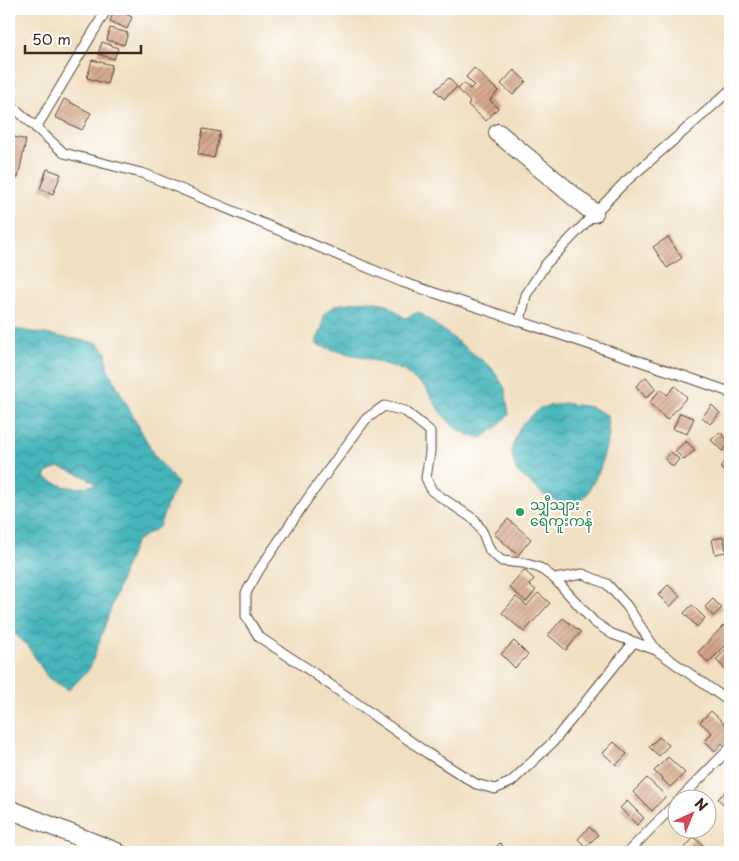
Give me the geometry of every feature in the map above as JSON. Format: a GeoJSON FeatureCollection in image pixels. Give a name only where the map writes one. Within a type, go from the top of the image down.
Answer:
{"type":"FeatureCollection","features":[{"type":"Feature","properties":{"kind":"street"},"geometry":{"type":"LineString","coordinates":[[498,133],[594,213]]}},
{"type":"Feature","properties":{"kind":"street"},"geometry":{"type":"LineString","coordinates":[[9,809],[117,852]]}},
{"type":"Feature","properties":{"kind":"lane"},"geometry":{"type":"LineString","coordinates":[[36,128],[107,9]]}},
{"type":"Feature","properties":{"kind":"lane"},"geometry":{"type":"LineString","coordinates":[[520,321],[526,295],[545,265],[624,182],[730,90]]}},
{"type":"Feature","properties":{"kind":"lane"},"geometry":{"type":"LineString","coordinates":[[9,103],[64,153],[145,174],[402,282],[684,376],[727,391],[730,394]]}},
{"type":"Feature","properties":{"kind":"lane"},"geometry":{"type":"LineString","coordinates":[[634,642],[553,742],[512,782],[495,789],[476,784],[426,753],[305,666],[259,637],[246,616],[246,593],[259,570],[308,498],[366,419],[384,406],[405,411],[430,431],[430,452],[426,478],[432,491],[475,520],[483,533],[490,551],[502,561],[540,568],[556,579],[594,622],[612,634],[634,642],[656,650],[730,702]]}},
{"type":"Feature","properties":{"kind":"lane"},"geometry":{"type":"LineString","coordinates":[[556,579],[583,574],[606,584],[627,606],[656,650]]}},
{"type":"Feature","properties":{"kind":"lane"},"geometry":{"type":"LineString","coordinates":[[691,788],[730,748]]}},
{"type":"Feature","properties":{"kind":"lane"},"geometry":{"type":"LineString","coordinates":[[628,852],[666,813]]}},
{"type":"Feature","properties":{"kind":"water"},"geometry":{"type":"Polygon","coordinates":[[[372,301],[387,304],[405,318],[419,312],[491,367],[505,388],[509,415],[482,438],[468,435],[453,426],[440,412],[425,387],[402,370],[315,344],[322,328],[324,314],[336,305],[372,301]]]}},
{"type":"Feature","properties":{"kind":"water"},"geometry":{"type":"Polygon","coordinates":[[[9,329],[98,343],[106,352],[107,367],[154,455],[178,484],[167,505],[159,527],[136,541],[90,668],[69,690],[48,678],[29,648],[9,628],[9,329]],[[58,467],[47,473],[45,478],[58,484],[75,488],[96,484],[83,476],[58,467]]]}},
{"type":"Feature","properties":{"kind":"water"},"geometry":{"type":"Polygon","coordinates":[[[563,403],[591,407],[607,415],[609,436],[600,469],[588,493],[575,507],[545,496],[516,471],[511,450],[520,426],[540,408],[563,403]]]}},
{"type":"Feature","properties":{"kind":"building"},"geometry":{"type":"Polygon","coordinates":[[[115,9],[132,17],[127,29],[110,21],[115,9]]]}},
{"type":"Feature","properties":{"kind":"building"},"geometry":{"type":"Polygon","coordinates":[[[110,28],[128,33],[124,45],[107,40],[110,28]]]}},
{"type":"Feature","properties":{"kind":"building"},"geometry":{"type":"Polygon","coordinates":[[[102,42],[118,48],[114,59],[98,54],[102,42]]]}},
{"type":"Feature","properties":{"kind":"building"},"geometry":{"type":"Polygon","coordinates":[[[92,60],[112,65],[107,84],[87,78],[92,60]]]}},
{"type":"Feature","properties":{"kind":"building"},"geometry":{"type":"Polygon","coordinates":[[[474,68],[498,91],[490,100],[498,108],[486,121],[468,105],[470,102],[458,89],[464,83],[470,89],[474,85],[466,77],[474,68]]]}},
{"type":"Feature","properties":{"kind":"building"},"geometry":{"type":"Polygon","coordinates":[[[514,70],[526,81],[513,95],[501,84],[514,70]]]}},
{"type":"Feature","properties":{"kind":"building"},"geometry":{"type":"Polygon","coordinates":[[[449,78],[457,87],[444,99],[435,90],[449,78]]]}},
{"type":"Feature","properties":{"kind":"building"},"geometry":{"type":"Polygon","coordinates":[[[64,99],[91,113],[82,130],[55,117],[64,99]]]}},
{"type":"Feature","properties":{"kind":"building"},"geometry":{"type":"Polygon","coordinates":[[[203,129],[220,132],[214,158],[198,154],[203,129]]]}},
{"type":"Feature","properties":{"kind":"building"},"geometry":{"type":"Polygon","coordinates":[[[10,136],[26,140],[18,178],[9,176],[10,136]]]}},
{"type":"Feature","properties":{"kind":"building"},"geometry":{"type":"Polygon","coordinates":[[[47,169],[61,174],[53,194],[40,189],[47,169]]]}},
{"type":"Feature","properties":{"kind":"building"},"geometry":{"type":"Polygon","coordinates":[[[668,237],[682,258],[667,268],[653,247],[668,237]]]}},
{"type":"Feature","properties":{"kind":"building"},"geometry":{"type":"Polygon","coordinates":[[[646,377],[656,389],[646,398],[636,386],[646,377]]]}},
{"type":"Feature","properties":{"kind":"building"},"geometry":{"type":"Polygon","coordinates":[[[675,386],[687,397],[667,420],[649,403],[661,389],[667,395],[675,386]]]}},
{"type":"Feature","properties":{"kind":"building"},"geometry":{"type":"Polygon","coordinates":[[[712,405],[720,413],[710,424],[702,417],[712,405]]]}},
{"type":"Feature","properties":{"kind":"building"},"geometry":{"type":"Polygon","coordinates":[[[680,413],[694,418],[687,434],[673,429],[680,413]]]}},
{"type":"Feature","properties":{"kind":"building"},"geometry":{"type":"Polygon","coordinates":[[[720,432],[730,443],[722,451],[711,440],[720,432]]]}},
{"type":"Feature","properties":{"kind":"building"},"geometry":{"type":"Polygon","coordinates":[[[686,441],[695,450],[684,460],[675,451],[686,441]]]}},
{"type":"Feature","properties":{"kind":"building"},"geometry":{"type":"Polygon","coordinates":[[[671,452],[679,459],[673,467],[665,459],[671,452]]]}},
{"type":"Feature","properties":{"kind":"building"},"geometry":{"type":"Polygon","coordinates":[[[730,456],[730,474],[729,476],[720,467],[730,456]]]}},
{"type":"Feature","properties":{"kind":"building"},"geometry":{"type":"Polygon","coordinates":[[[508,519],[531,539],[518,555],[494,534],[508,519]]]}},
{"type":"Feature","properties":{"kind":"building"},"geometry":{"type":"Polygon","coordinates":[[[724,537],[726,552],[715,554],[712,539],[724,537]]]}},
{"type":"Feature","properties":{"kind":"building"},"geometry":{"type":"Polygon","coordinates":[[[524,570],[534,579],[529,585],[536,590],[526,602],[509,587],[524,570]]]}},
{"type":"Feature","properties":{"kind":"building"},"geometry":{"type":"Polygon","coordinates":[[[668,585],[680,596],[670,607],[658,595],[668,585]]]}},
{"type":"Feature","properties":{"kind":"building"},"geometry":{"type":"Polygon","coordinates":[[[538,593],[550,603],[524,632],[502,613],[516,597],[527,606],[538,593]]]}},
{"type":"Feature","properties":{"kind":"building"},"geometry":{"type":"Polygon","coordinates":[[[713,599],[722,608],[713,616],[705,607],[713,599]]]}},
{"type":"Feature","properties":{"kind":"building"},"geometry":{"type":"Polygon","coordinates":[[[692,605],[705,618],[697,627],[684,613],[692,605]]]}},
{"type":"Feature","properties":{"kind":"building"},"geometry":{"type":"Polygon","coordinates":[[[563,618],[581,632],[566,650],[548,635],[563,618]]]}},
{"type":"Feature","properties":{"kind":"building"},"geometry":{"type":"Polygon","coordinates":[[[724,625],[730,631],[730,641],[708,663],[698,652],[724,625]]]}},
{"type":"Feature","properties":{"kind":"building"},"geometry":{"type":"Polygon","coordinates":[[[514,641],[528,655],[515,668],[501,654],[514,641]]]}},
{"type":"Feature","properties":{"kind":"building"},"geometry":{"type":"Polygon","coordinates":[[[730,645],[730,674],[716,660],[730,645]]]}},
{"type":"Feature","properties":{"kind":"building"},"geometry":{"type":"Polygon","coordinates":[[[711,711],[730,729],[730,741],[725,746],[722,743],[715,751],[705,741],[712,733],[700,722],[711,711]]]}},
{"type":"Feature","properties":{"kind":"building"},"geometry":{"type":"Polygon","coordinates":[[[659,737],[669,745],[659,756],[649,747],[659,737]]]}},
{"type":"Feature","properties":{"kind":"building"},"geometry":{"type":"Polygon","coordinates":[[[614,742],[627,754],[616,765],[603,753],[614,742]]]}},
{"type":"Feature","properties":{"kind":"building"},"geometry":{"type":"Polygon","coordinates":[[[668,757],[685,773],[670,787],[654,771],[668,757]]]}},
{"type":"Feature","properties":{"kind":"building"},"geometry":{"type":"Polygon","coordinates":[[[647,778],[666,796],[652,811],[633,792],[647,778]]]}},
{"type":"Feature","properties":{"kind":"building"},"geometry":{"type":"Polygon","coordinates":[[[730,789],[730,811],[718,799],[730,789]]]}},
{"type":"Feature","properties":{"kind":"building"},"geometry":{"type":"Polygon","coordinates":[[[627,801],[644,818],[637,825],[620,808],[627,801]]]}},
{"type":"Feature","properties":{"kind":"building"},"geometry":{"type":"Polygon","coordinates":[[[589,827],[598,835],[586,847],[578,839],[589,827]]]}},
{"type":"Feature","properties":{"kind":"building"},"geometry":{"type":"Polygon","coordinates":[[[693,838],[705,847],[700,852],[682,851],[693,838]]]}},
{"type":"Feature","properties":{"kind":"building"},"geometry":{"type":"Polygon","coordinates":[[[500,843],[509,852],[491,852],[500,843]]]}},
{"type":"Feature","properties":{"kind":"place","name":"သျှီသျား ရေကူးကန်"},"geometry":{"type":"Point","coordinates":[520,512]}}]}
